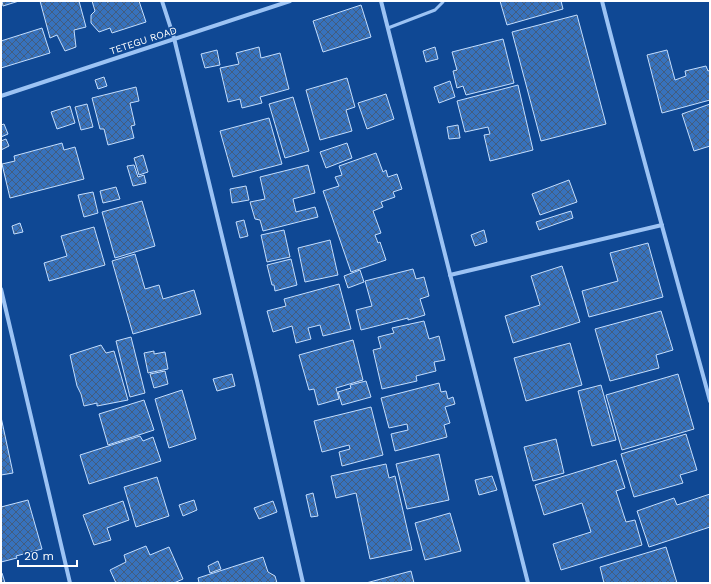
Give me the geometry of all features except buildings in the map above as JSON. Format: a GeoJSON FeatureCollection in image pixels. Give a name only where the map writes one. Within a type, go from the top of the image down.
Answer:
{"type":"FeatureCollection","features":[{"type":"Feature","properties":{"kind":"street"},"geometry":{"type":"LineString","coordinates":[[162,1],[174,38],[257,381],[303,583]]}},
{"type":"Feature","properties":{"kind":"street","name":"TETEGU ROAD"},"geometry":{"type":"LineString","coordinates":[[1,96],[290,1]]}},
{"type":"Feature","properties":{"kind":"street"},"geometry":{"type":"LineString","coordinates":[[381,1],[528,583]]}},
{"type":"Feature","properties":{"kind":"street"},"geometry":{"type":"LineString","coordinates":[[602,1],[627,101],[710,401]]}},
{"type":"Feature","properties":{"kind":"street"},"geometry":{"type":"LineString","coordinates":[[450,275],[662,225]]}},
{"type":"Feature","properties":{"kind":"street"},"geometry":{"type":"LineString","coordinates":[[1,289],[70,583]]}},
{"type":"Feature","properties":{"kind":"lane"},"geometry":{"type":"LineString","coordinates":[[388,28],[435,10],[443,1]]}}]}
